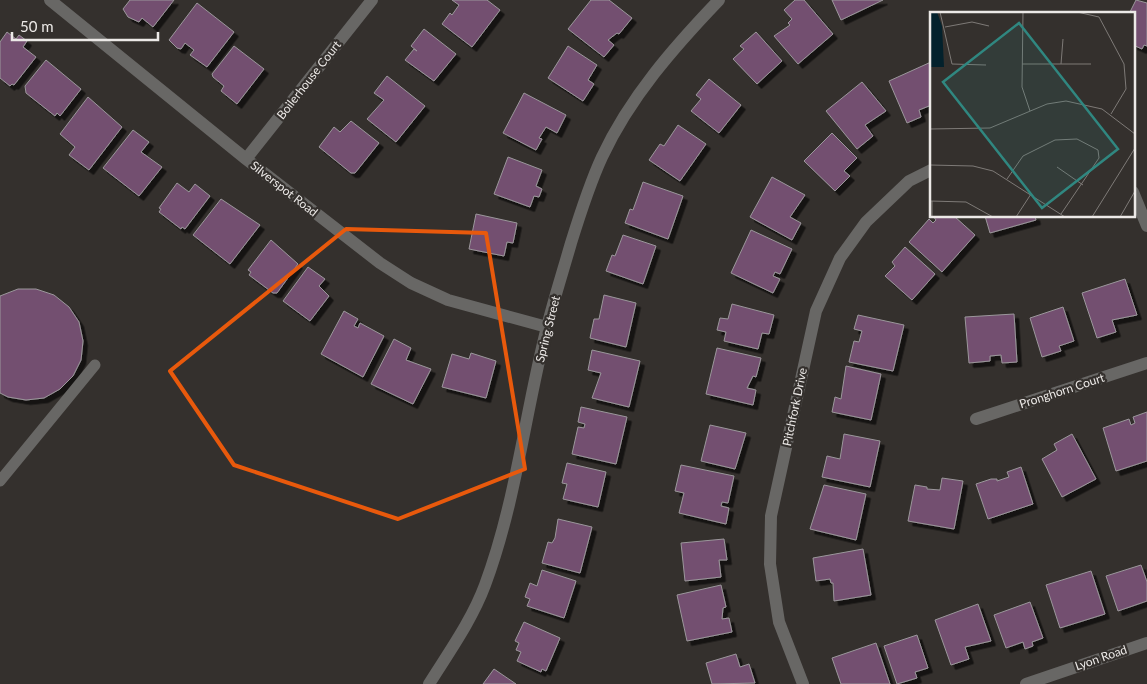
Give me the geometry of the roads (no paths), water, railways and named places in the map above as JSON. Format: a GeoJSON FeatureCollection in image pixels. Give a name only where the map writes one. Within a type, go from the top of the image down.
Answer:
{"type":"FeatureCollection","features":[{"type":"Feature","properties":{"kind":"street","name":"Silverspot Road"},"geometry":{"type":"LineString","coordinates":[[50,0],[246,159],[380,263],[411,283],[448,300],[547,327]]}},
{"type":"Feature","properties":{"kind":"street","name":"Boilerhouse Court"},"geometry":{"type":"LineString","coordinates":[[246,159],[372,0]]}},
{"type":"Feature","properties":{"kind":"street","name":"Spring Street"},"geometry":{"type":"LineString","coordinates":[[429,684],[467,623],[484,587],[498,546],[512,494],[547,327],[584,201],[602,156],[625,116],[651,77],[684,36],[720,0]]}},
{"type":"Feature","properties":{"kind":"street","name":"Pitchfork Drive"},"geometry":{"type":"LineString","coordinates":[[803,684],[779,622],[770,564],[771,516],[816,312],[840,258],[866,222],[909,181],[930,170]]}},
{"type":"Feature","properties":{"kind":"street"},"geometry":{"type":"LineString","coordinates":[[1134,194],[1147,226]]}},
{"type":"Feature","properties":{"kind":"street","name":"Pronghorn Court"},"geometry":{"type":"LineString","coordinates":[[976,419],[1147,363]]}},
{"type":"Feature","properties":{"kind":"street","name":"Lyon Road"},"geometry":{"type":"LineString","coordinates":[[1026,684],[1147,643]]}},
{"type":"Feature","properties":{"kind":"lane"},"geometry":{"type":"LineString","coordinates":[[0,481],[95,365]]}}]}
